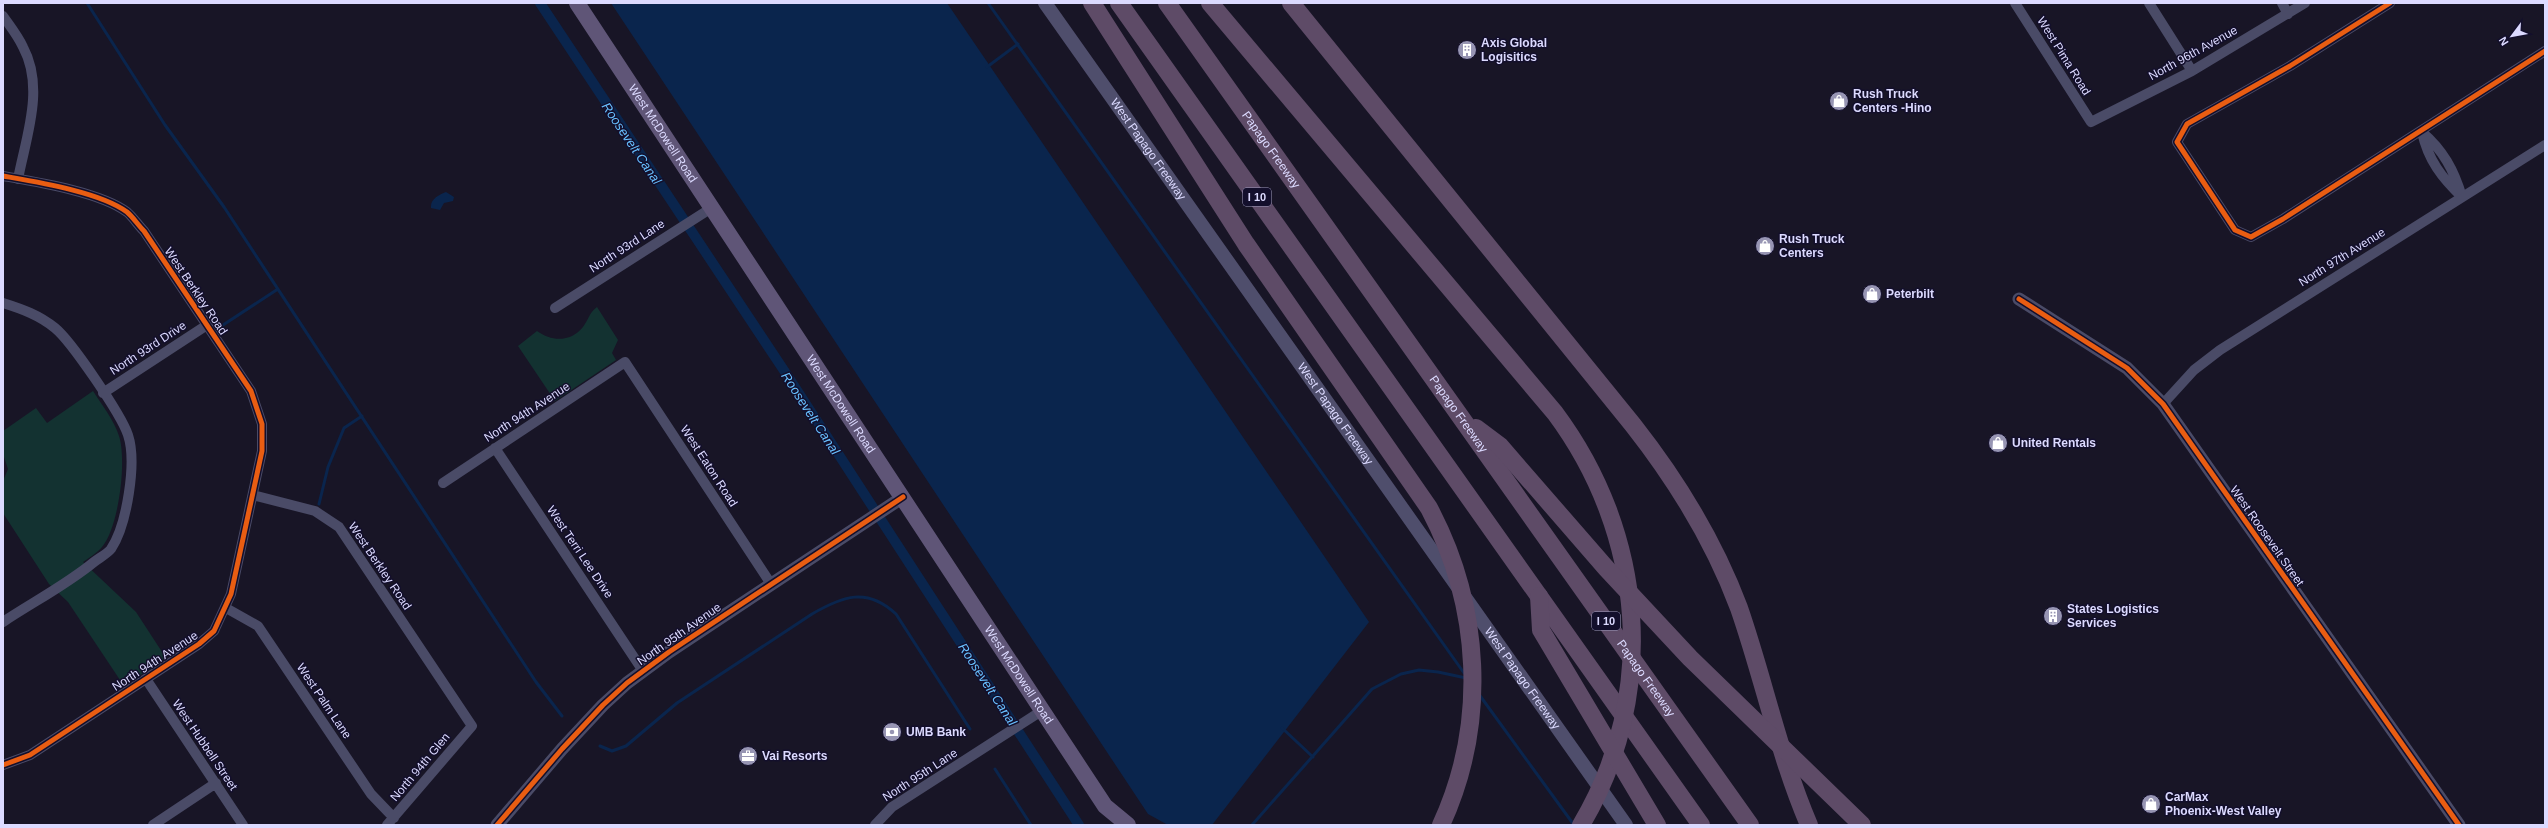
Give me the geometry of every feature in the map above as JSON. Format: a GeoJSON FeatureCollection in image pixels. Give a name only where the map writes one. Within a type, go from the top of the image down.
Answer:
{"type":"FeatureCollection","features":[{"type":"Feature","properties":{"kind":"highway"},"geometry":{"type":"LineString","coordinates":[[1092,3],[1246,244],[1402,467],[1440,527],[1463,590],[1474,670],[1470,723],[1451,802],[1441,825]]}},
{"type":"Feature","properties":{"kind":"highway","name":"I 10"},"geometry":{"type":"LineString","coordinates":[[1119,3],[1701,825]]}},
{"type":"Feature","properties":{"kind":"highway","name":"Papago Freeway"},"geometry":{"type":"LineString","coordinates":[[1167,3],[1750,825]]}},
{"type":"Feature","properties":{"kind":"highway"},"geometry":{"type":"LineString","coordinates":[[1210,3],[1554,413],[1585,458],[1606,502],[1619,542],[1628,586],[1632,638],[1631,669],[1620,734],[1608,768],[1581,825]]}},
{"type":"Feature","properties":{"kind":"highway"},"geometry":{"type":"LineString","coordinates":[[1291,3],[1633,425],[1668,472],[1690,505],[1729,584],[1747,633],[1795,788],[1809,825]]}},
{"type":"Feature","properties":{"kind":"highway"},"geometry":{"type":"LineString","coordinates":[[1461,416],[1500,446],[1530,484],[1650,616],[1740,708],[1862,825]]}},
{"type":"Feature","properties":{"kind":"highway"},"geometry":{"type":"LineString","coordinates":[[1539,596],[1541,630],[1657,825]]}},
{"type":"Feature","properties":{"kind":"main road","name":"West McDowell Road"},"geometry":{"type":"LineString","coordinates":[[577,3],[1105,806],[1128,825]]}},
{"type":"Feature","properties":{"kind":"main road","name":"West Papago Freeway"},"geometry":{"type":"LineString","coordinates":[[1045,3],[1626,825]]}},
{"type":"Feature","properties":{"kind":"main road","name":"West McDowell Road"},"geometry":{"type":"LineString","coordinates":[[1105,806],[1109,825]]}},
{"type":"Feature","properties":{"kind":"street","name":"West Pima Road"},"geometry":{"type":"LineString","coordinates":[[2015,3],[2091,122]]}},
{"type":"Feature","properties":{"kind":"street"},"geometry":{"type":"LineString","coordinates":[[2149,3],[2192,71]]}},
{"type":"Feature","properties":{"kind":"street"},"geometry":{"type":"LineString","coordinates":[[2282,3],[2288,14]]}},
{"type":"Feature","properties":{"kind":"street","name":"North 96th Avenue"},"geometry":{"type":"LineString","coordinates":[[2091,122],[2192,71],[2305,3]]}},
{"type":"Feature","properties":{"kind":"street"},"geometry":{"type":"LineString","coordinates":[[2390,3],[2290,66],[2187,124],[2177,142],[2234,230],[2251,237],[2422,132],[2545,51]]}},
{"type":"Feature","properties":{"kind":"street"},"geometry":{"type":"LineString","coordinates":[[3,16],[24,47],[31,66],[33,82],[34,100],[18,179]]}},
{"type":"Feature","properties":{"kind":"street"},"geometry":{"type":"LineString","coordinates":[[2422,132],[2430,158],[2444,181],[2462,197]]}},
{"type":"Feature","properties":{"kind":"street","name":"North 97th Avenue"},"geometry":{"type":"LineString","coordinates":[[2163,404],[2194,370],[2220,350],[2545,145]]}},
{"type":"Feature","properties":{"kind":"street","name":"West Berkley Road"},"geometry":{"type":"LineString","coordinates":[[3,176],[109,201],[127,213],[144,230],[251,391],[258,408],[263,438],[252,495],[315,511],[339,527],[472,726]]}},
{"type":"Feature","properties":{"kind":"street","name":"North 93rd Lane"},"geometry":{"type":"LineString","coordinates":[[555,308],[712,207]]}},
{"type":"Feature","properties":{"kind":"street","name":"West Roosevelt Street"},"geometry":{"type":"LineString","coordinates":[[2019,299],[2126,368],[2163,404],[2459,825]]}},
{"type":"Feature","properties":{"kind":"street"},"geometry":{"type":"LineString","coordinates":[[3,304],[32,312],[56,328],[74,350],[128,434],[132,467],[119,533],[110,550],[80,574],[3,622]]}},
{"type":"Feature","properties":{"kind":"street","name":"North 93rd Drive"},"geometry":{"type":"LineString","coordinates":[[103,393],[207,325]]}},
{"type":"Feature","properties":{"kind":"street","name":"North 94th Avenue"},"geometry":{"type":"LineString","coordinates":[[443,483],[625,362]]}},
{"type":"Feature","properties":{"kind":"street","name":"West Eaton Road"},"geometry":{"type":"LineString","coordinates":[[625,362],[771,584]]}},
{"type":"Feature","properties":{"kind":"street","name":"West Terri Lee Drive"},"geometry":{"type":"LineString","coordinates":[[494,448],[642,671]]}},
{"type":"Feature","properties":{"kind":"street","name":"North 94th Avenue"},"geometry":{"type":"LineString","coordinates":[[3,765],[30,755],[208,638],[226,608],[231,594],[252,495]]}},
{"type":"Feature","properties":{"kind":"street","name":"North 95th Avenue"},"geometry":{"type":"LineString","coordinates":[[498,825],[593,715],[642,671],[903,497]]}},
{"type":"Feature","properties":{"kind":"street","name":"West Palm Lane"},"geometry":{"type":"LineString","coordinates":[[226,608],[258,626],[391,822]]}},
{"type":"Feature","properties":{"kind":"street","name":"West Hubbell Street"},"geometry":{"type":"LineString","coordinates":[[146,679],[243,825]]}},
{"type":"Feature","properties":{"kind":"street","name":"North 95th Lane"},"geometry":{"type":"LineString","coordinates":[[875,825],[892,807],[1043,710]]}},
{"type":"Feature","properties":{"kind":"street","name":"North 94th Glen"},"geometry":{"type":"LineString","coordinates":[[391,822],[472,726]]}},
{"type":"Feature","properties":{"kind":"street"},"geometry":{"type":"LineString","coordinates":[[153,825],[216,783]]}},
{"type":"Feature","properties":{"kind":"green space"},"geometry":{"type":"Polygon","coordinates":[[[597,307],[618,340],[612,353],[616,360],[555,401],[518,346],[537,331],[543,335],[555,339],[573,336],[583,327],[594,309],[597,307]]]}},
{"type":"Feature","properties":{"kind":"green space"},"geometry":{"type":"Polygon","coordinates":[[[93,391],[117,430],[121,447],[122,476],[117,509],[108,537],[100,549],[83,562],[136,612],[166,658],[124,686],[68,602],[49,584],[3,513],[3,481],[8,469],[3,454],[3,431],[36,408],[47,423],[93,391]]]}},
{"type":"Feature","properties":{"kind":"water"},"geometry":{"type":"Polygon","coordinates":[[[611,3],[947,3],[1369,622],[1212,825],[1168,825],[1148,814],[611,3]]]}},
{"type":"Feature","properties":{"kind":"water"},"geometry":{"type":"Polygon","coordinates":[[[446,192],[454,197],[453,201],[444,203],[440,210],[431,208],[433,200],[446,192]]]}},
{"type":"Feature","properties":{"kind":"waterway"},"geometry":{"type":"LineString","coordinates":[[87,3],[165,125],[224,207],[536,682],[562,716]]}},
{"type":"Feature","properties":{"kind":"waterway","name":"Roosevelt Canal"},"geometry":{"type":"LineString","coordinates":[[540,3],[789,378],[1079,825]]}},
{"type":"Feature","properties":{"kind":"waterway"},"geometry":{"type":"LineString","coordinates":[[988,3],[1464,673]]}},
{"type":"Feature","properties":{"kind":"waterway"},"geometry":{"type":"LineString","coordinates":[[987,67],[1018,44]]}},
{"type":"Feature","properties":{"kind":"waterway"},"geometry":{"type":"LineString","coordinates":[[220,327],[278,289]]}},
{"type":"Feature","properties":{"kind":"waterway"},"geometry":{"type":"LineString","coordinates":[[319,504],[328,467],[344,428],[362,416]]}},
{"type":"Feature","properties":{"kind":"waterway"},"geometry":{"type":"LineString","coordinates":[[600,746],[612,751],[626,746],[677,703],[812,614],[834,603],[855,597],[865,597],[875,600],[896,614],[970,729]]}},
{"type":"Feature","properties":{"kind":"waterway"},"geometry":{"type":"LineString","coordinates":[[1252,825],[1372,689],[1401,674],[1419,670],[1438,672],[1466,678]]}},
{"type":"Feature","properties":{"kind":"waterway"},"geometry":{"type":"LineString","coordinates":[[1478,693],[1574,825]]}},
{"type":"Feature","properties":{"kind":"waterway"},"geometry":{"type":"LineString","coordinates":[[1282,728],[1313,757]]}},
{"type":"Feature","properties":{"kind":"waterway"},"geometry":{"type":"LineString","coordinates":[[995,769],[1031,825]]}},
{"type":"Feature","properties":{"kind":"cycle path"},"geometry":{"type":"LineString","coordinates":[[2390,3],[2290,66],[2187,124],[2177,142],[2235,230],[2251,237],[2283,219],[2545,51]]}},
{"type":"Feature","properties":{"kind":"cycle path"},"geometry":{"type":"LineString","coordinates":[[3,176],[85,193],[115,205],[127,212],[144,231],[251,391],[262,424],[262,451],[231,594],[214,631],[199,644],[30,755],[3,765]]}},
{"type":"Feature","properties":{"kind":"cycle path"},"geometry":{"type":"LineString","coordinates":[[2019,299],[2127,368],[2163,404],[2459,825]]}},
{"type":"Feature","properties":{"kind":"cycle path"},"geometry":{"type":"LineString","coordinates":[[497,825],[562,749],[603,705],[627,683],[669,652],[903,497]]}},
{"type":"Feature","properties":{"kind":"place","name":"Axis Global Logisitics"},"geometry":{"type":"Point","coordinates":[1467,50]}},
{"type":"Feature","properties":{"kind":"place","name":"Rush Truck Centers -Hino"},"geometry":{"type":"Point","coordinates":[1839,101]}},
{"type":"Feature","properties":{"kind":"place","name":"Rush Truck Centers"},"geometry":{"type":"Point","coordinates":[1765,246]}},
{"type":"Feature","properties":{"kind":"place","name":"Peterbilt"},"geometry":{"type":"Point","coordinates":[1872,294]}},
{"type":"Feature","properties":{"kind":"place","name":"United Rentals"},"geometry":{"type":"Point","coordinates":[1998,443]}},
{"type":"Feature","properties":{"kind":"place","name":"States Logistics Services"},"geometry":{"type":"Point","coordinates":[2053,616]}},
{"type":"Feature","properties":{"kind":"place","name":"UMB Bank"},"geometry":{"type":"Point","coordinates":[892,732]}},
{"type":"Feature","properties":{"kind":"place","name":"Vai Resorts"},"geometry":{"type":"Point","coordinates":[748,756]}},
{"type":"Feature","properties":{"kind":"place","name":"CarMax Phoenix-West Valley"},"geometry":{"type":"Point","coordinates":[2151,804]}}]}
